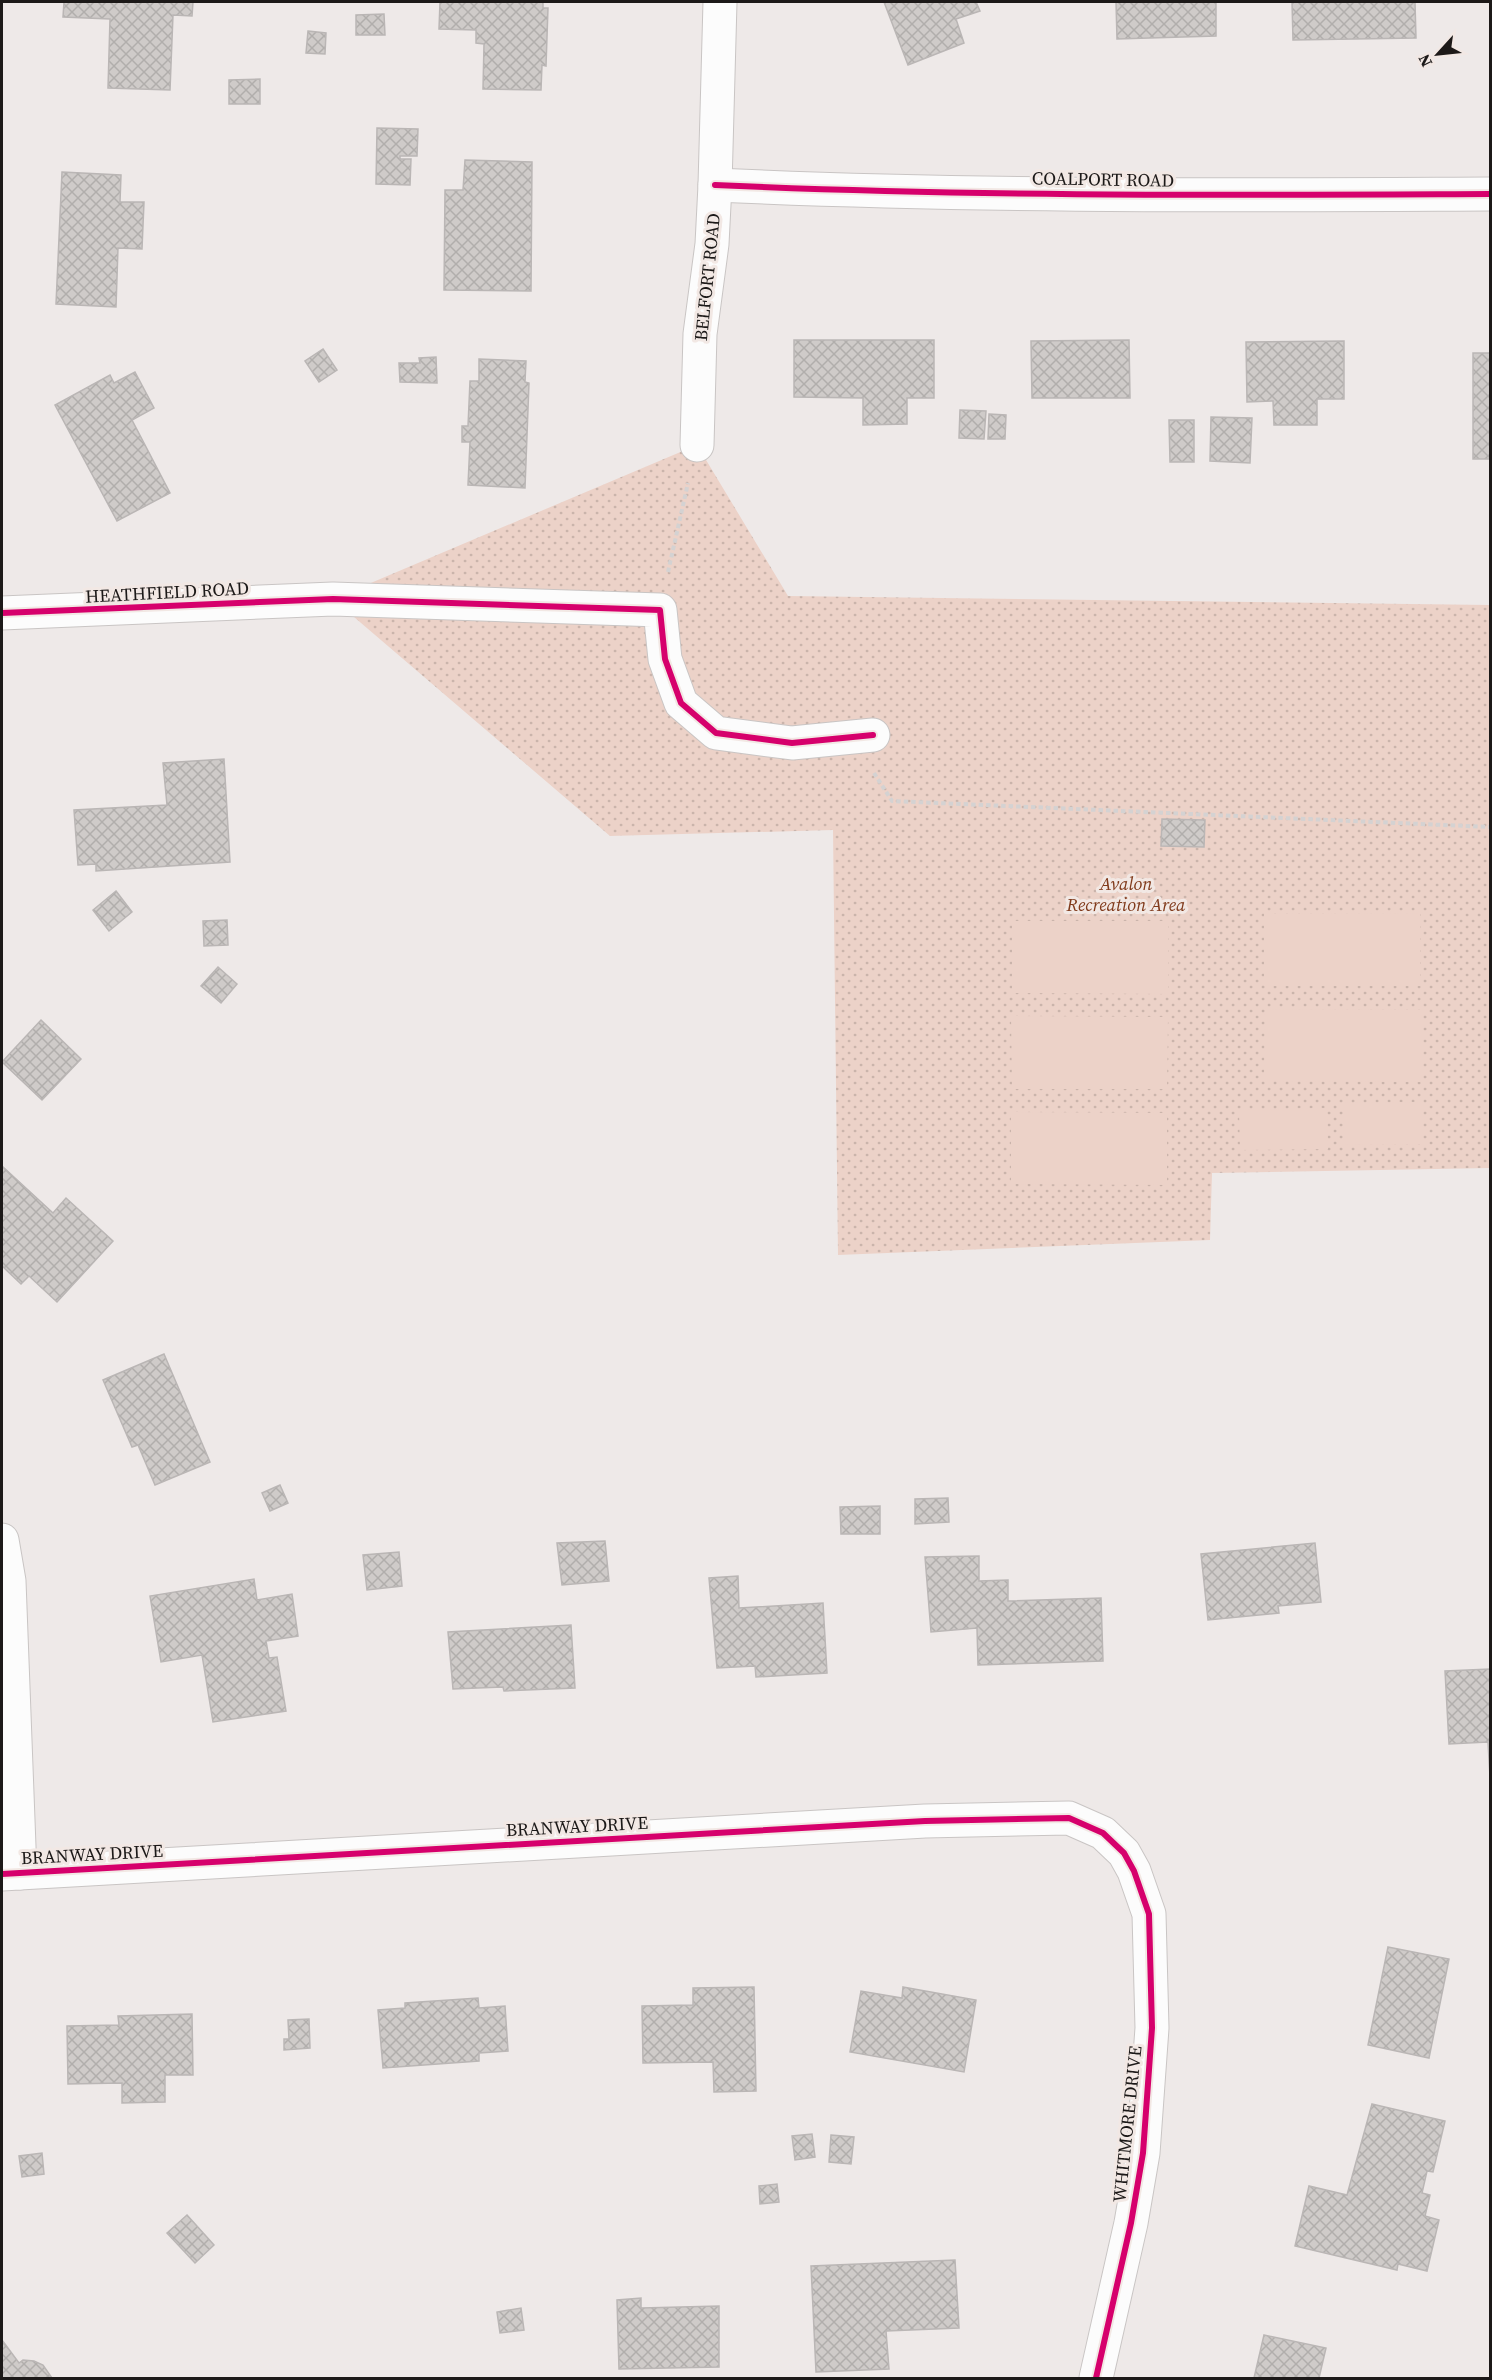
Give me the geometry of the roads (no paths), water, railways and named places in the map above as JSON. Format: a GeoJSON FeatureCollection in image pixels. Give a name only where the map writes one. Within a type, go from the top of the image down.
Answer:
{"type":"FeatureCollection","features":[{"type":"Feature","properties":{"kind":"street","name":"BELFORT ROAD"},"geometry":{"type":"LineString","coordinates":[[697,445],[700,334],[712,244],[720,2]]}},
{"type":"Feature","properties":{"kind":"street","name":"COALPORT ROAD"},"geometry":{"type":"LineString","coordinates":[[715,185],[816,190],[1155,195],[1491,194]]}},
{"type":"Feature","properties":{"kind":"street","name":"HEATHFIELD ROAD"},"geometry":{"type":"LineString","coordinates":[[2,613],[333,599],[660,610],[665,659],[681,703],[716,733],[792,743],[873,735]]}},
{"type":"Feature","properties":{"kind":"street"},"geometry":{"type":"LineString","coordinates":[[2,1540],[9,1581],[11,1873]]}},
{"type":"Feature","properties":{"kind":"street","name":"BRANWAY DRIVE"},"geometry":{"type":"LineString","coordinates":[[11,1873],[925,1821],[1069,1818],[1103,1833],[1124,1853],[1134,1870]]}},
{"type":"Feature","properties":{"kind":"street","name":"WHITMORE DRIVE"},"geometry":{"type":"LineString","coordinates":[[1096,2379],[1131,2223],[1143,2153],[1152,2028],[1149,1914],[1134,1870]]}},
{"type":"Feature","properties":{"kind":"park label","name":"Avalon Recreation Area"},"geometry":{"type":"Point","coordinates":[1126,893]}}]}
